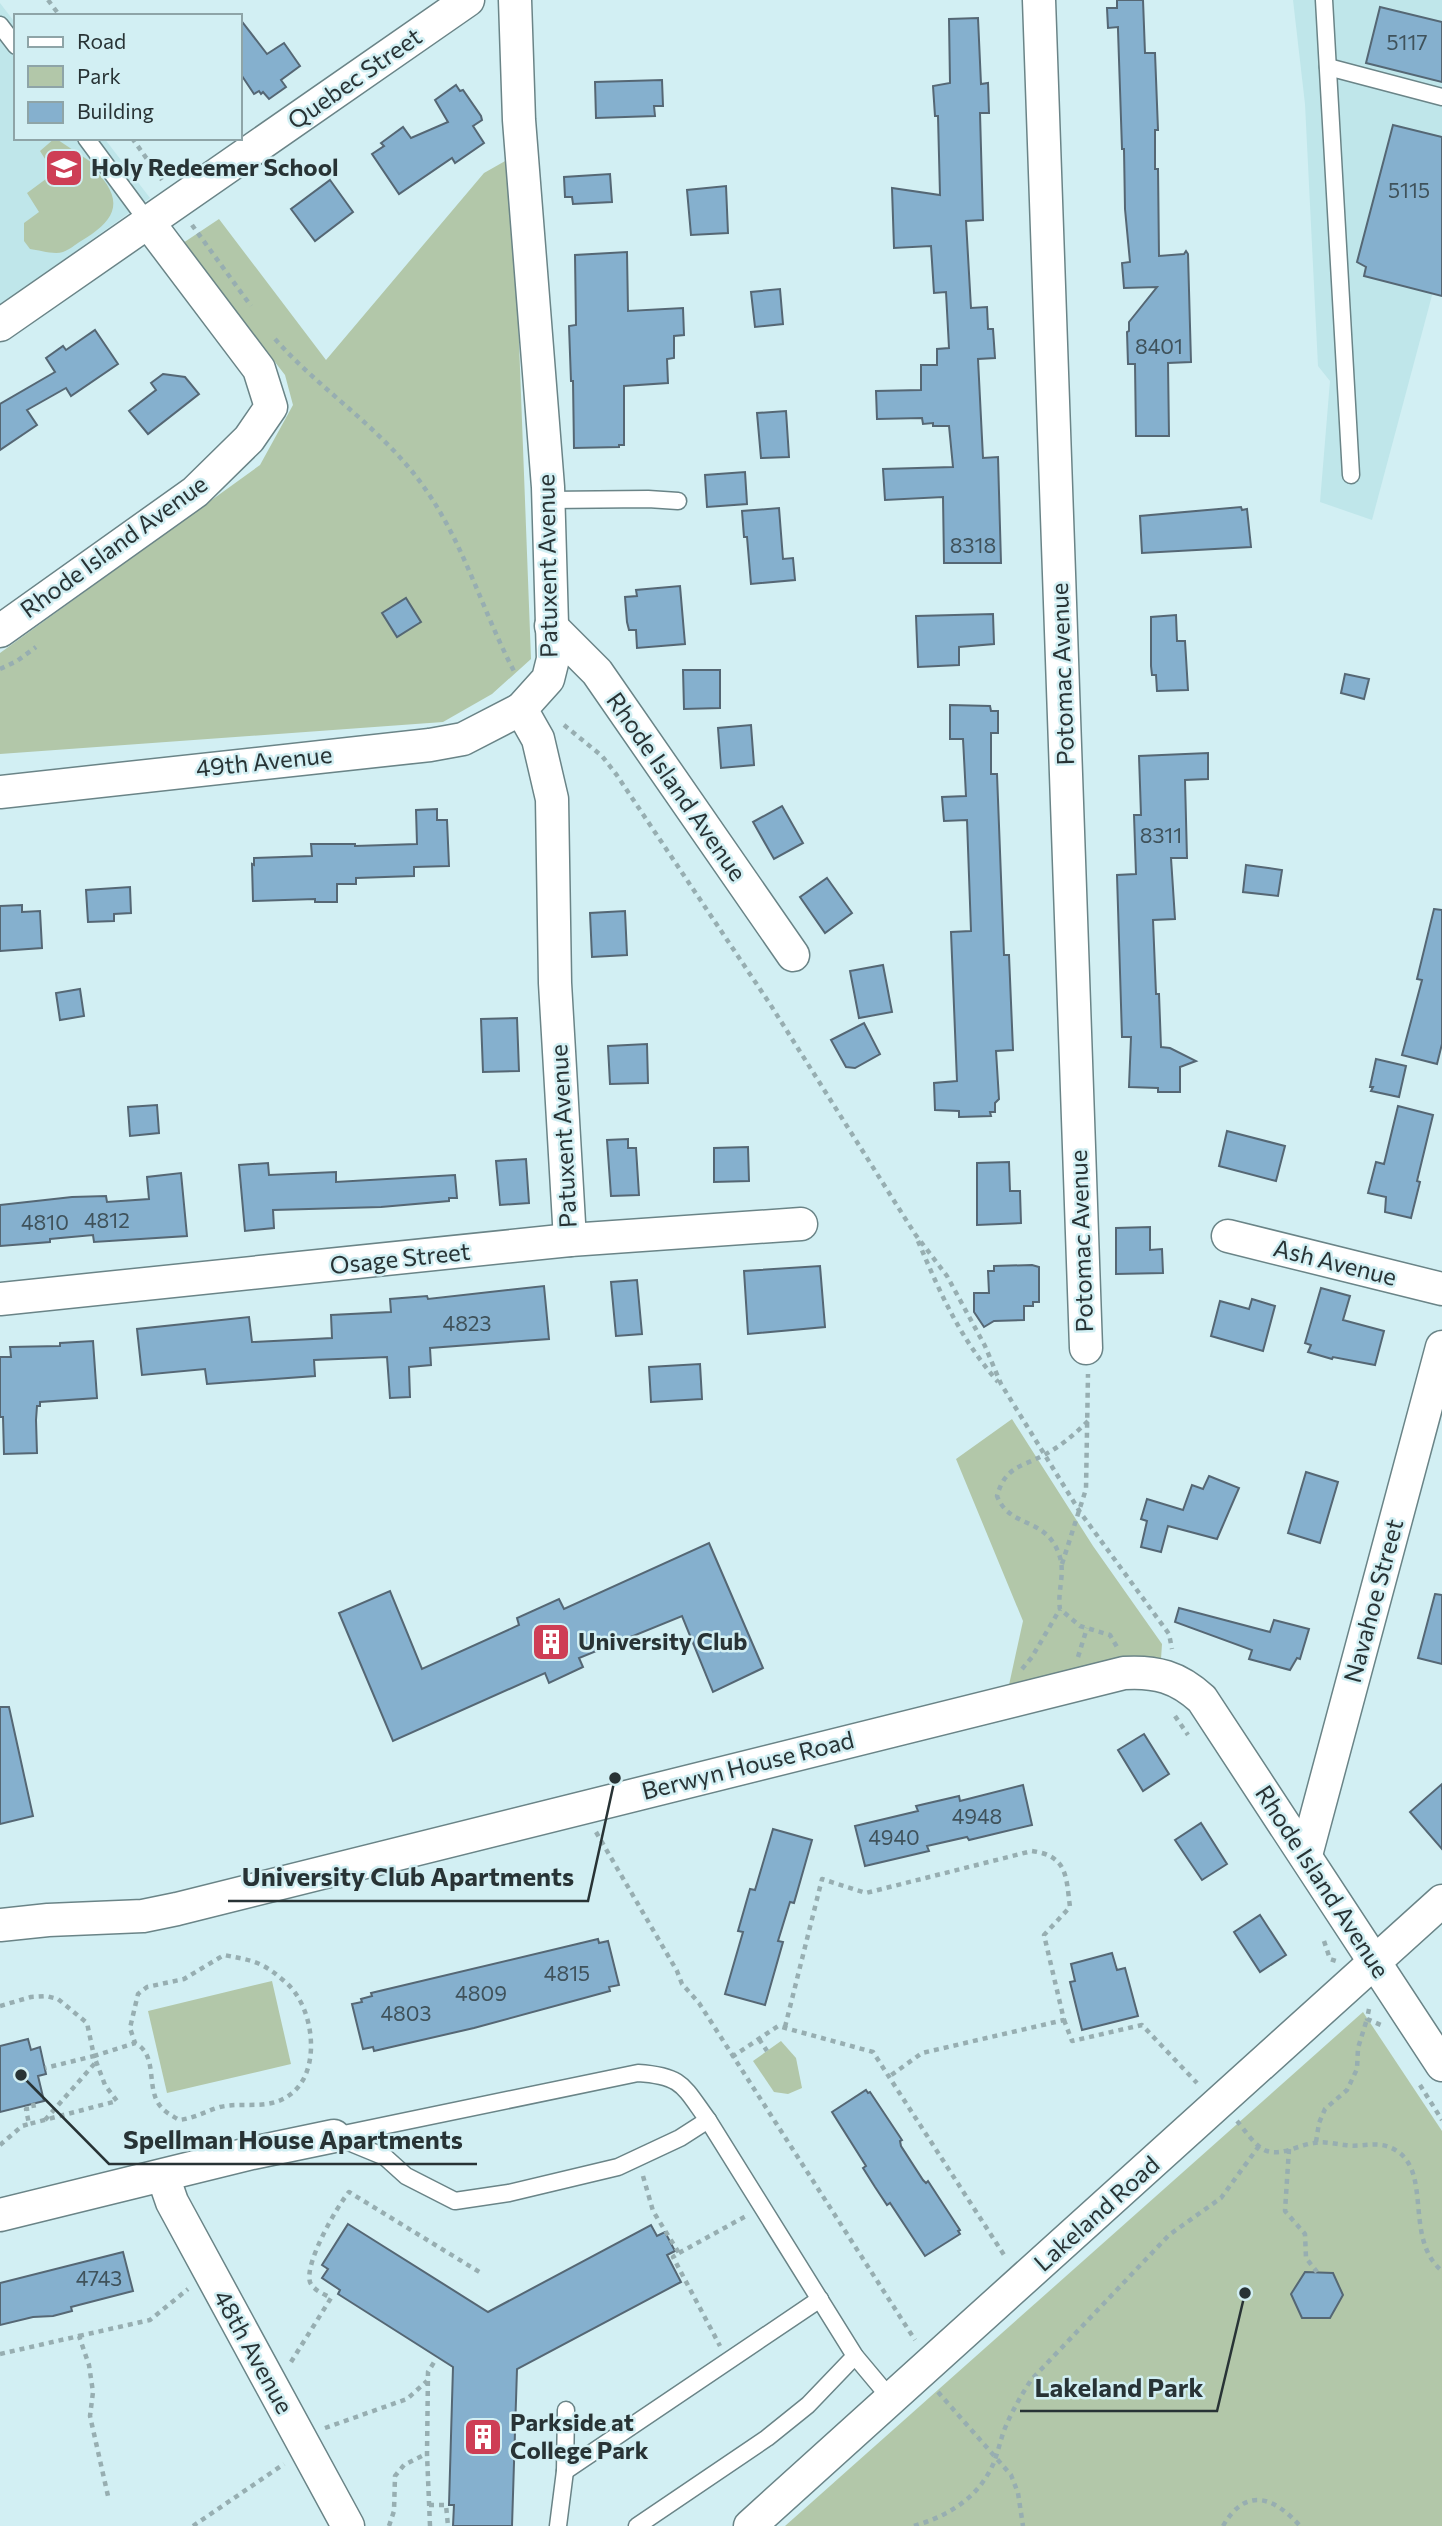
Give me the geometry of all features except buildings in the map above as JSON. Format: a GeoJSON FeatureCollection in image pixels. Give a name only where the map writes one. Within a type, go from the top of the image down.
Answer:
{"type":"FeatureCollection","features":[{"type":"Feature","properties":{"kind":"street","name":"Quebec Street"},"geometry":{"type":"LineString","coordinates":[[0,325],[468,0]]}},
{"type":"Feature","properties":{"kind":"street","name":"Patuxent Avenue"},"geometry":{"type":"LineString","coordinates":[[515,0],[519,120],[548,500],[553,659],[548,680],[521,709],[538,739],[552,799],[555,983],[570,1240]]}},
{"type":"Feature","properties":{"kind":"street","name":"Potomac Avenue"},"geometry":{"type":"LineString","coordinates":[[1039,0],[1086,1348]]}},
{"type":"Feature","properties":{"kind":"street","name":"Rhode Island Avenue"},"geometry":{"type":"LineString","coordinates":[[0,631],[195,492],[249,439],[271,407],[259,369],[148,222]]}},
{"type":"Feature","properties":{"kind":"street","name":"Rhode Island Avenue"},"geometry":{"type":"LineString","coordinates":[[551,626],[597,672],[793,955]]}},
{"type":"Feature","properties":{"kind":"street","name":"49th Avenue"},"geometry":{"type":"LineString","coordinates":[[0,792],[430,745],[463,739],[521,709]]}},
{"type":"Feature","properties":{"kind":"street","name":"Osage Street"},"geometry":{"type":"LineString","coordinates":[[0,1299],[570,1240],[801,1224]]}},
{"type":"Feature","properties":{"kind":"street","name":"Ash Avenue"},"geometry":{"type":"LineString","coordinates":[[1228,1236],[1442,1289]]}},
{"type":"Feature","properties":{"kind":"street","name":"Navahoe Street"},"geometry":{"type":"LineString","coordinates":[[1306,1855],[1442,1347]]}},
{"type":"Feature","properties":{"kind":"street","name":"Berwyn House Road"},"geometry":{"type":"LineString","coordinates":[[0,1926],[48,1920],[143,1916],[177,1909],[1124,1673],[1168,1675],[1189,1687],[1202,1699]]}},
{"type":"Feature","properties":{"kind":"street","name":"Rhode Island Avenue"},"geometry":{"type":"LineString","coordinates":[[1202,1699],[1442,2065]]}},
{"type":"Feature","properties":{"kind":"street","name":"Lakeland Road"},"geometry":{"type":"LineString","coordinates":[[750,2526],[1442,1901]]}},
{"type":"Feature","properties":{"kind":"street"},"geometry":{"type":"LineString","coordinates":[[0,2215],[251,2153],[334,2136]]}},
{"type":"Feature","properties":{"kind":"street","name":"48th Avenue"},"geometry":{"type":"LineString","coordinates":[[163,2176],[172,2202],[348,2526]]}},
{"type":"Feature","properties":{"kind":"lane"},"geometry":{"type":"LineString","coordinates":[[1324,0],[1351,475]]}},
{"type":"Feature","properties":{"kind":"lane"},"geometry":{"type":"LineString","coordinates":[[0,25],[14,43]]}},
{"type":"Feature","properties":{"kind":"lane"},"geometry":{"type":"LineString","coordinates":[[1328,67],[1442,97]]}},
{"type":"Feature","properties":{"kind":"lane"},"geometry":{"type":"LineString","coordinates":[[87,140],[148,222]]}},
{"type":"Feature","properties":{"kind":"lane"},"geometry":{"type":"LineString","coordinates":[[548,500],[678,501]]}},
{"type":"Feature","properties":{"kind":"lane"},"geometry":{"type":"LineString","coordinates":[[334,2136],[638,2073],[661,2074],[681,2083],[708,2120],[855,2356],[891,2399]]}},
{"type":"Feature","properties":{"kind":"lane"},"geometry":{"type":"LineString","coordinates":[[334,2136],[385,2158],[406,2176],[455,2201],[509,2193],[618,2167],[680,2138],[708,2120]]}},
{"type":"Feature","properties":{"kind":"lane"},"geometry":{"type":"LineString","coordinates":[[565,2471],[820,2299]]}},
{"type":"Feature","properties":{"kind":"lane"},"geometry":{"type":"LineString","coordinates":[[637,2526],[767,2438],[808,2405],[855,2356]]}},
{"type":"Feature","properties":{"kind":"lane"},"geometry":{"type":"LineString","coordinates":[[558,2526],[565,2471],[566,2410]]}},
{"type":"Feature","properties":{"kind":"path"},"geometry":{"type":"LineString","coordinates":[[0,669],[36,647]]}},
{"type":"Feature","properties":{"kind":"path"},"geometry":{"type":"LineString","coordinates":[[1001,1384],[975,1354],[955,1322],[915,1234],[947,1276],[967,1310],[1001,1384],[1080,1512],[1169,1634],[1173,1652]]}},
{"type":"Feature","properties":{"kind":"path"},"geometry":{"type":"LineString","coordinates":[[1021,1670],[1032,1657],[1060,1609],[1062,1566],[1086,1489],[1086,1348]]}},
{"type":"Feature","properties":{"kind":"path"},"geometry":{"type":"LineString","coordinates":[[1062,1566],[1048,1534],[1041,1528],[1015,1517],[1000,1503],[997,1496],[1005,1478],[1014,1468],[1045,1455],[1065,1442],[1088,1420]]}},
{"type":"Feature","properties":{"kind":"path"},"geometry":{"type":"LineString","coordinates":[[1060,1609],[1073,1622],[1110,1635],[1117,1648]]}},
{"type":"Feature","properties":{"kind":"path"},"geometry":{"type":"LineString","coordinates":[[1078,1658],[1087,1628]]}},
{"type":"Feature","properties":{"kind":"path"},"geometry":{"type":"LineString","coordinates":[[595,1830],[682,1984],[699,2003],[916,2340]]}},
{"type":"Feature","properties":{"kind":"path"},"geometry":{"type":"LineString","coordinates":[[785,2027],[822,1879],[866,1893],[1032,1851],[1045,1852],[1064,1869],[1070,1907],[1044,1935],[1064,2020],[1072,2041],[1142,2025],[1200,2086]]}},
{"type":"Feature","properties":{"kind":"path"},"geometry":{"type":"LineString","coordinates":[[45,2068],[135,2043],[148,2055],[151,2079],[160,2106],[179,2120],[222,2106],[259,2105],[284,2099],[310,2067],[308,2022],[296,1993],[260,1962],[224,1955],[184,1979],[147,1987],[138,1994],[130,2028],[135,2043]]}},
{"type":"Feature","properties":{"kind":"path"},"geometry":{"type":"LineString","coordinates":[[0,2006],[31,1997],[58,1998],[87,2023],[95,2063],[105,2085],[117,2101],[22,2126],[0,2145]]}},
{"type":"Feature","properties":{"kind":"path"},"geometry":{"type":"LineString","coordinates":[[890,2076],[922,2053],[1064,2020]]}},
{"type":"Feature","properties":{"kind":"path"},"geometry":{"type":"LineString","coordinates":[[1316,2142],[1318,2123],[1325,2109],[1347,2090],[1357,2069],[1358,2048],[1367,2020]]}},
{"type":"Feature","properties":{"kind":"path"},"geometry":{"type":"LineString","coordinates":[[732,2056],[778,2026],[873,2052],[1007,2260]]}},
{"type":"Feature","properties":{"kind":"path"},"geometry":{"type":"LineString","coordinates":[[759,2039],[767,2051]]}},
{"type":"Feature","properties":{"kind":"path"},"geometry":{"type":"LineString","coordinates":[[45,2120],[95,2063]]}},
{"type":"Feature","properties":{"kind":"path"},"geometry":{"type":"LineString","coordinates":[[29,2124],[26,2109],[34,2108],[33,2103]]}},
{"type":"Feature","properties":{"kind":"path"},"geometry":{"type":"LineString","coordinates":[[1236,2120],[1259,2146],[1267,2151],[1280,2152],[1316,2142],[1349,2146],[1378,2143],[1395,2149],[1407,2159],[1413,2174],[1422,2240],[1427,2255],[1442,2271]]}},
{"type":"Feature","properties":{"kind":"path"},"geometry":{"type":"LineString","coordinates":[[914,2526],[945,2514],[961,2504],[984,2481],[996,2457],[1014,2405],[1031,2380],[1169,2235],[1221,2198],[1259,2146]]}},
{"type":"Feature","properties":{"kind":"path"},"geometry":{"type":"LineString","coordinates":[[1289,2149],[1285,2211],[1305,2234],[1306,2258],[1317,2272]]}},
{"type":"Feature","properties":{"kind":"path"},"geometry":{"type":"LineString","coordinates":[[637,2158],[653,2211],[679,2253]]}},
{"type":"Feature","properties":{"kind":"path"},"geometry":{"type":"LineString","coordinates":[[291,2363],[331,2298],[316,2290],[310,2283],[310,2273],[318,2244],[349,2192],[481,2273]]}},
{"type":"Feature","properties":{"kind":"path"},"geometry":{"type":"LineString","coordinates":[[728,2361],[673,2257],[762,2207]]}},
{"type":"Feature","properties":{"kind":"path"},"geometry":{"type":"LineString","coordinates":[[0,2354],[150,2320],[192,2286]]}},
{"type":"Feature","properties":{"kind":"path"},"geometry":{"type":"LineString","coordinates":[[79,2336],[89,2365],[93,2392],[90,2416],[108,2497]]}},
{"type":"Feature","properties":{"kind":"path"},"geometry":{"type":"LineString","coordinates":[[430,2526],[428,2372],[436,2359]]}},
{"type":"Feature","properties":{"kind":"path"},"geometry":{"type":"LineString","coordinates":[[324,2428],[407,2399],[428,2380]]}},
{"type":"Feature","properties":{"kind":"path"},"geometry":{"type":"LineString","coordinates":[[936,2389],[1011,2475],[1018,2493],[1023,2526]]}},
{"type":"Feature","properties":{"kind":"path"},"geometry":{"type":"LineString","coordinates":[[389,2526],[394,2511],[395,2476],[404,2465],[427,2454]]}},
{"type":"Feature","properties":{"kind":"path"},"geometry":{"type":"LineString","coordinates":[[193,2526],[285,2463]]}},
{"type":"Feature","properties":{"kind":"path"},"geometry":{"type":"LineString","coordinates":[[1223,2526],[1230,2514],[1244,2503],[1258,2500],[1274,2503],[1286,2510],[1300,2526]]}},
{"type":"Feature","properties":{"kind":"path"},"geometry":{"type":"LineString","coordinates":[[429,2505],[446,2505],[448,2526]]}},
{"type":"Feature","properties":{"kind":"shaded area"},"geometry":{"type":"Polygon","coordinates":[[[1293,0],[1442,0],[1442,258],[1372,520],[1320,502],[1330,381],[1318,366],[1305,104],[1293,0]]]}},
{"type":"Feature","properties":{"kind":"shaded area","name":"Holy Redeemer School"},"geometry":{"type":"Polygon","coordinates":[[[0,3],[14,21],[14,140],[106,140],[150,198],[0,305],[0,3]]]}},
{"type":"Feature","properties":{"kind":"green space"},"geometry":{"type":"Polygon","coordinates":[[[53,140],[58,140],[100,168],[98,173],[112,194],[112,212],[108,219],[92,234],[63,252],[30,249],[24,241],[24,223],[39,212],[27,193],[54,173],[40,151],[53,140]]]}},
{"type":"Feature","properties":{"kind":"green space"},"geometry":{"type":"Polygon","coordinates":[[[512,157],[531,659],[492,694],[443,722],[0,754],[0,653],[260,465],[293,405],[285,375],[183,243],[219,219],[326,360],[484,173],[512,157]]]}},
{"type":"Feature","properties":{"kind":"green space"},"geometry":{"type":"Polygon","coordinates":[[[1012,1419],[1093,1546],[1162,1644],[1161,1659],[1103,1662],[1009,1685],[1023,1621],[956,1459],[1012,1419]]]}},
{"type":"Feature","properties":{"kind":"green space"},"geometry":{"type":"Polygon","coordinates":[[[272,1981],[291,2064],[167,2093],[148,2011],[272,1981]]]}},
{"type":"Feature","properties":{"kind":"green space"},"geometry":{"type":"Polygon","coordinates":[[[1363,2012],[1442,2131],[1442,2526],[785,2526],[1363,2012]]]}},
{"type":"Feature","properties":{"kind":"green space"},"geometry":{"type":"Polygon","coordinates":[[[781,2041],[796,2058],[802,2088],[788,2094],[774,2092],[753,2061],[781,2041]]]}},
{"type":"Feature","properties":{"kind":"place","name":"Holy Redeemer School"},"geometry":{"type":"Point","coordinates":[64,168]}},
{"type":"Feature","properties":{"kind":"place","name":"University Club"},"geometry":{"type":"Point","coordinates":[551,1642]}},
{"type":"Feature","properties":{"kind":"place","name":"University Club Apartments"},"geometry":{"type":"Point","coordinates":[615,1778]}},
{"type":"Feature","properties":{"kind":"place","name":"Spellman House Apartments"},"geometry":{"type":"Point","coordinates":[21,2075]}},
{"type":"Feature","properties":{"kind":"place","name":"Lakeland Park"},"geometry":{"type":"Point","coordinates":[1245,2293]}},
{"type":"Feature","properties":{"kind":"place","name":"Parkside at College Park"},"geometry":{"type":"Point","coordinates":[483,2437]}}]}
